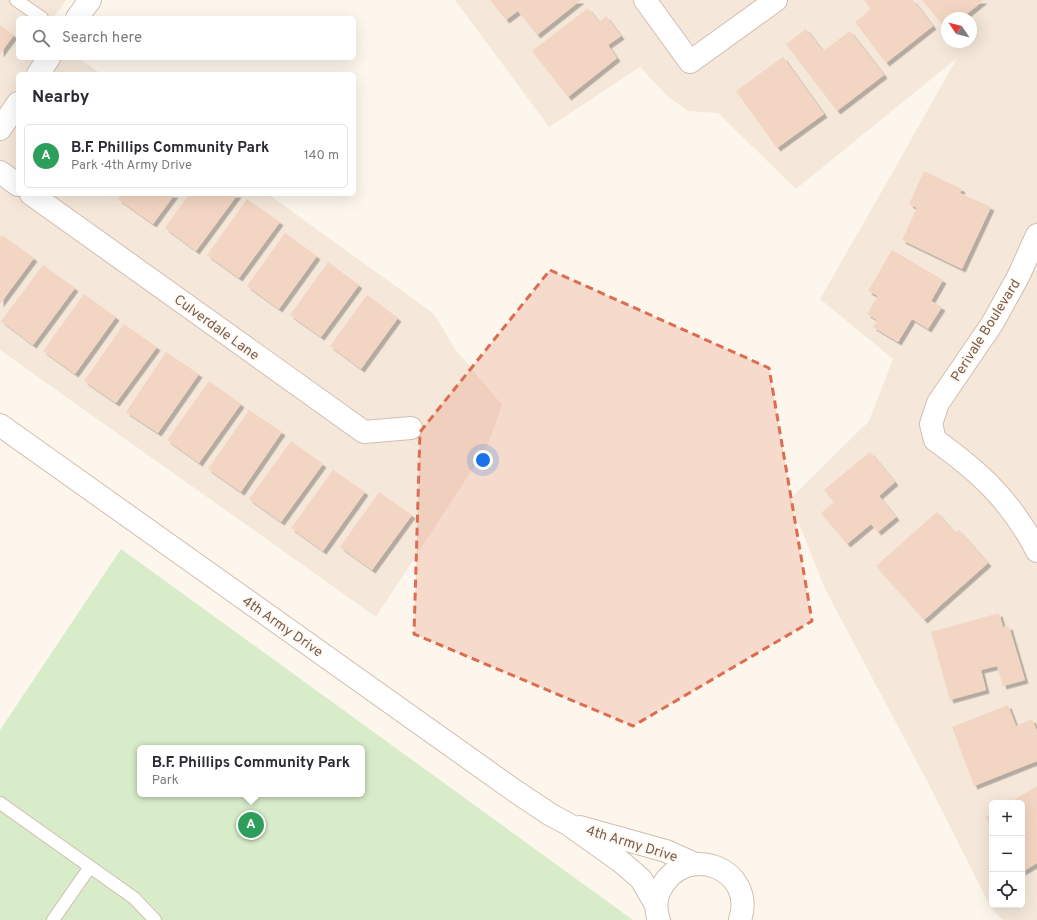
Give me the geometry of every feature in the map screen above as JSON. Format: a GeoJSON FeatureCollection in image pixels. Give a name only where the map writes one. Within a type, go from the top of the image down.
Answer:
{"type":"FeatureCollection","features":[{"type":"Feature","properties":{"kind":"street"},"geometry":{"type":"LineString","coordinates":[[78,16],[90,0]]}},
{"type":"Feature","properties":{"kind":"street"},"geometry":{"type":"LineString","coordinates":[[645,0],[690,62],[776,0]]}},
{"type":"Feature","properties":{"kind":"street"},"geometry":{"type":"LineString","coordinates":[[39,72],[48,60]]}},
{"type":"Feature","properties":{"kind":"street"},"geometry":{"type":"LineString","coordinates":[[0,129],[16,106]]}},
{"type":"Feature","properties":{"kind":"street"},"geometry":{"type":"LineString","coordinates":[[0,172],[16,184]]}},
{"type":"Feature","properties":{"kind":"street","name":"Culverdale Lane"},"geometry":{"type":"LineString","coordinates":[[34,196],[364,432],[411,428]]}},
{"type":"Feature","properties":{"kind":"street","name":"Perivale Boulevard"},"geometry":{"type":"LineString","coordinates":[[1037,235],[1003,306],[981,342],[938,403],[931,424],[934,440],[966,462],[986,480],[1020,521],[1037,551]]}},
{"type":"Feature","properties":{"kind":"street","name":"4th Army Drive"},"geometry":{"type":"LineString","coordinates":[[0,424],[509,786],[620,860],[641,879],[658,912]]}},
{"type":"Feature","properties":{"kind":"street","name":"4th Army Drive"},"geometry":{"type":"LineString","coordinates":[[568,824],[666,851],[695,864]]}},
{"type":"Feature","properties":{"kind":"street","name":"4th Army Drive"},"geometry":{"type":"LineString","coordinates":[[658,912],[659,893],[664,882],[673,873],[683,867],[695,864],[708,864],[720,868],[731,876],[738,887],[742,899],[743,918]]}},
{"type":"Feature","properties":{"kind":"lane"},"geometry":{"type":"LineString","coordinates":[[16,0],[39,16]]}},
{"type":"Feature","properties":{"kind":"lane"},"geometry":{"type":"LineString","coordinates":[[0,803],[134,898],[155,920]]}},
{"type":"Feature","properties":{"kind":"lane"},"geometry":{"type":"LineString","coordinates":[[53,920],[90,867]]}},
{"type":"Feature","properties":{"kind":"highlighted area"},"geometry":{"type":"Polygon","coordinates":[[[550,270],[769,368],[812,621],[633,726],[414,634],[420,432],[550,270]]]}},
{"type":"Feature","properties":{"kind":"shaded area"},"geometry":{"type":"Polygon","coordinates":[[[0,0],[66,0],[54,16],[16,16],[16,60],[82,60],[98,72],[16,72],[16,196],[271,196],[434,314],[455,349],[502,405],[487,447],[376,617],[0,350],[0,0]]]}},
{"type":"Feature","properties":{"kind":"shaded area"},"geometry":{"type":"Polygon","coordinates":[[[455,0],[1037,0],[1037,920],[1003,920],[991,908],[1025,908],[1025,800],[989,800],[989,904],[926,779],[826,591],[789,500],[869,421],[893,359],[820,299],[957,58],[796,189],[718,113],[688,111],[668,97],[640,67],[549,127],[455,0]]]}},
{"type":"Feature","properties":{"kind":"green space"},"geometry":{"type":"Polygon","coordinates":[[[121,549],[633,920],[0,920],[0,730],[121,549]]]}},
{"type":"Feature","properties":{"kind":"building"},"geometry":{"type":"Polygon","coordinates":[[[490,0],[581,0],[537,35],[518,11],[506,20],[490,0]]]}},
{"type":"Feature","properties":{"kind":"building"},"geometry":{"type":"Polygon","coordinates":[[[864,0],[913,0],[933,26],[886,63],[855,22],[871,9],[864,0]]]}},
{"type":"Feature","properties":{"kind":"building"},"geometry":{"type":"Polygon","coordinates":[[[922,0],[984,0],[969,12],[941,12],[941,23],[922,0]]]}},
{"type":"Feature","properties":{"kind":"building"},"geometry":{"type":"Polygon","coordinates":[[[588,8],[599,22],[606,16],[621,36],[608,45],[617,58],[568,97],[532,51],[588,8]]]}},
{"type":"Feature","properties":{"kind":"building"},"geometry":{"type":"Polygon","coordinates":[[[0,25],[14,35],[0,54],[0,25]]]}},
{"type":"Feature","properties":{"kind":"building"},"geometry":{"type":"Polygon","coordinates":[[[806,29],[823,51],[850,31],[884,75],[837,111],[786,44],[806,29]]]}},
{"type":"Feature","properties":{"kind":"building"},"geometry":{"type":"Polygon","coordinates":[[[783,57],[824,114],[777,148],[736,91],[783,57]]]}},
{"type":"Feature","properties":{"kind":"building"},"geometry":{"type":"Polygon","coordinates":[[[924,171],[962,189],[960,193],[991,207],[962,269],[902,240],[917,208],[909,204],[924,171]]]}},
{"type":"Feature","properties":{"kind":"building"},"geometry":{"type":"Polygon","coordinates":[[[120,196],[174,196],[153,224],[118,199],[120,196]]]}},
{"type":"Feature","properties":{"kind":"building"},"geometry":{"type":"Polygon","coordinates":[[[188,196],[237,196],[196,251],[165,228],[188,196]]]}},
{"type":"Feature","properties":{"kind":"building"},"geometry":{"type":"Polygon","coordinates":[[[247,199],[280,222],[239,278],[207,255],[247,199]]]}},
{"type":"Feature","properties":{"kind":"building"},"geometry":{"type":"Polygon","coordinates":[[[285,233],[317,256],[279,309],[247,286],[285,233]]]}},
{"type":"Feature","properties":{"kind":"building"},"geometry":{"type":"Polygon","coordinates":[[[2,235],[34,258],[0,304],[0,238],[2,235]]]}},
{"type":"Feature","properties":{"kind":"building"},"geometry":{"type":"Polygon","coordinates":[[[892,250],[943,280],[931,301],[942,307],[928,329],[912,319],[898,342],[873,327],[877,320],[867,314],[878,296],[868,291],[892,250]]]}},
{"type":"Feature","properties":{"kind":"building"},"geometry":{"type":"Polygon","coordinates":[[[328,262],[359,285],[321,337],[290,315],[328,262]]]}},
{"type":"Feature","properties":{"kind":"building"},"geometry":{"type":"Polygon","coordinates":[[[43,265],[75,288],[33,345],[1,321],[43,265]]]}},
{"type":"Feature","properties":{"kind":"building"},"geometry":{"type":"Polygon","coordinates":[[[84,294],[116,317],[75,374],[43,351],[84,294]]]}},
{"type":"Feature","properties":{"kind":"building"},"geometry":{"type":"Polygon","coordinates":[[[367,295],[398,318],[361,369],[330,346],[367,295]]]}},
{"type":"Feature","properties":{"kind":"building"},"geometry":{"type":"Polygon","coordinates":[[[124,324],[157,347],[116,403],[84,381],[124,324]]]}},
{"type":"Feature","properties":{"kind":"building"},"geometry":{"type":"Polygon","coordinates":[[[166,352],[199,374],[158,433],[126,412],[166,352]]]}},
{"type":"Feature","properties":{"kind":"building"},"geometry":{"type":"Polygon","coordinates":[[[209,381],[241,404],[199,463],[167,440],[209,381]]]}},
{"type":"Feature","properties":{"kind":"building"},"geometry":{"type":"Polygon","coordinates":[[[249,410],[282,432],[241,492],[208,469],[249,410]]]}},
{"type":"Feature","properties":{"kind":"building"},"geometry":{"type":"Polygon","coordinates":[[[291,441],[323,464],[281,522],[249,499],[291,441]]]}},
{"type":"Feature","properties":{"kind":"building"},"geometry":{"type":"Polygon","coordinates":[[[870,452],[895,482],[879,496],[896,517],[878,532],[871,524],[847,544],[821,513],[834,502],[824,490],[870,452]]]}},
{"type":"Feature","properties":{"kind":"building"},"geometry":{"type":"Polygon","coordinates":[[[333,470],[365,492],[323,551],[291,528],[333,470]]]}},
{"type":"Feature","properties":{"kind":"building"},"geometry":{"type":"Polygon","coordinates":[[[379,492],[412,515],[372,570],[340,547],[379,492]]]}},
{"type":"Feature","properties":{"kind":"building"},"geometry":{"type":"Polygon","coordinates":[[[937,512],[955,533],[959,530],[988,563],[924,620],[876,566],[937,512]]]}},
{"type":"Feature","properties":{"kind":"building"},"geometry":{"type":"Polygon","coordinates":[[[999,613],[1003,627],[1009,626],[1025,680],[1003,686],[997,666],[981,670],[986,690],[950,700],[931,632],[999,613]]]}},
{"type":"Feature","properties":{"kind":"building"},"geometry":{"type":"Polygon","coordinates":[[[1008,705],[1016,726],[1032,719],[1037,731],[1037,761],[974,786],[952,727],[1008,705]]]}},
{"type":"Feature","properties":{"kind":"building"},"geometry":{"type":"Polygon","coordinates":[[[1037,786],[1037,863],[1025,870],[1025,800],[1014,800],[1037,786]]]}},
{"type":"Feature","properties":{"kind":"building"},"geometry":{"type":"Polygon","coordinates":[[[989,815],[989,822],[986,817],[989,815]]]}},
{"type":"Feature","properties":{"kind":"place","name":"B.F. Phillips Community Park"},"geometry":{"type":"Point","coordinates":[251,825]}}]}
